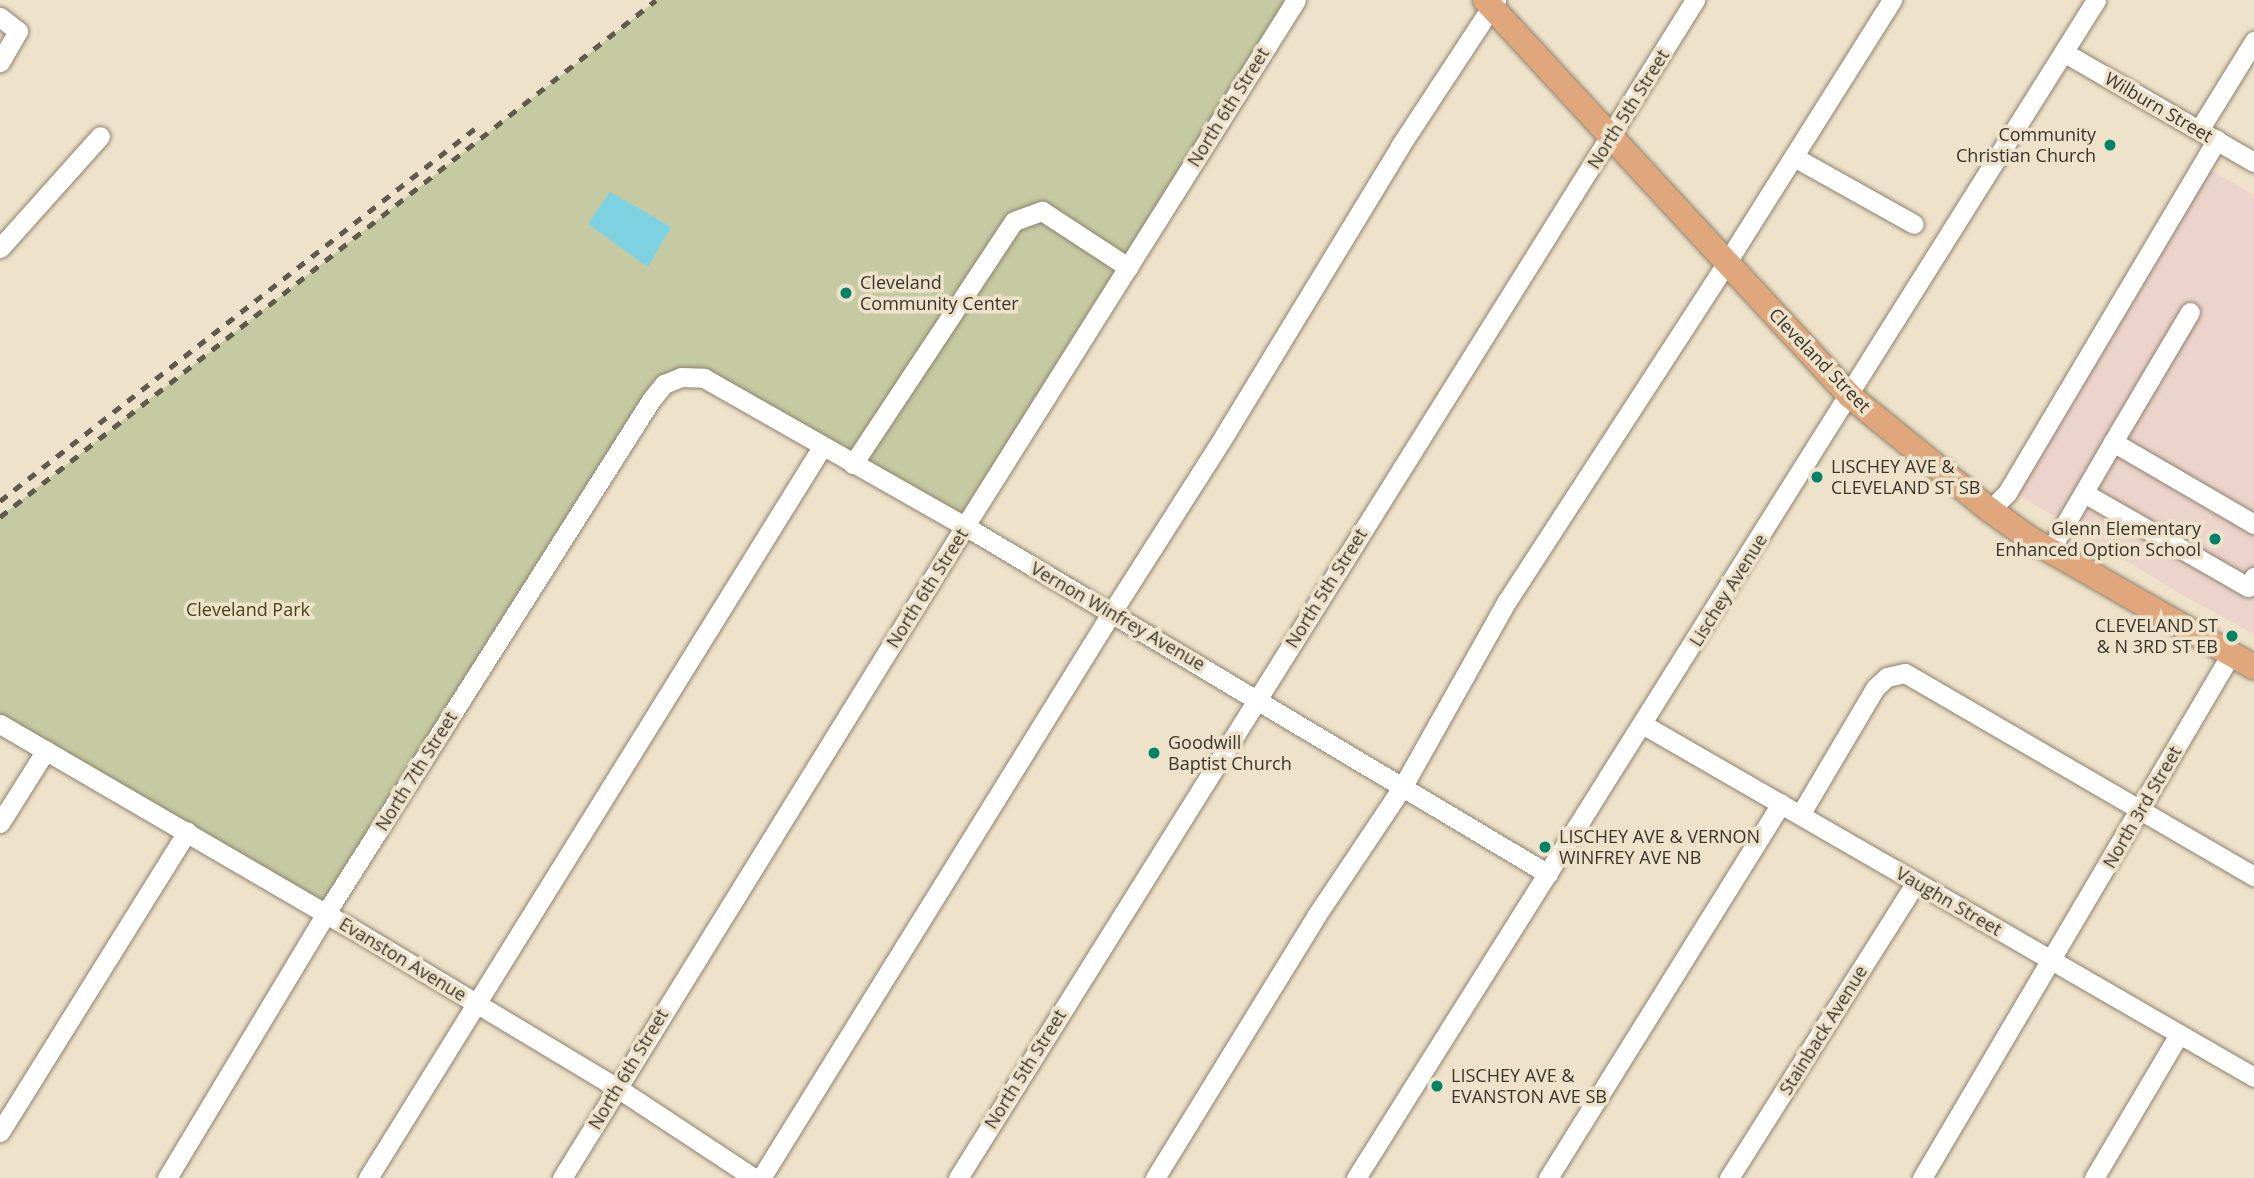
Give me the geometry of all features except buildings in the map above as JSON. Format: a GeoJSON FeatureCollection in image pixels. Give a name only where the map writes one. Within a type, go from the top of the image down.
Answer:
{"type":"FeatureCollection","features":[{"type":"Feature","properties":{"kind":"main road","name":"Cleveland Street"},"geometry":{"type":"LineString","coordinates":[[1491,2],[1850,396],[1990,510],[2050,550],[2254,667]]}},
{"type":"Feature","properties":{"kind":"street","name":"North 5th Street"},"geometry":{"type":"LineString","coordinates":[[958,1178],[1695,0]]}},
{"type":"Feature","properties":{"kind":"street"},"geometry":{"type":"LineString","coordinates":[[1155,1178],[1316,916],[1403,786],[1507,601],[1727,262],[1892,0]]}},
{"type":"Feature","properties":{"kind":"street","name":"Lischey Avenue"},"geometry":{"type":"LineString","coordinates":[[1356,1178],[1644,724],[2096,0]]}},
{"type":"Feature","properties":{"kind":"street","name":"North 6th Street"},"geometry":{"type":"LineString","coordinates":[[562,1178],[1290,2]]}},
{"type":"Feature","properties":{"kind":"street"},"geometry":{"type":"LineString","coordinates":[[761,1178],[1491,2]]}},
{"type":"Feature","properties":{"kind":"street"},"geometry":{"type":"LineString","coordinates":[[0,17],[18,31],[0,62]]}},
{"type":"Feature","properties":{"kind":"street"},"geometry":{"type":"LineString","coordinates":[[2199,130],[2254,41]]}},
{"type":"Feature","properties":{"kind":"street","name":"Wilburn Street"},"geometry":{"type":"LineString","coordinates":[[2065,53],[2254,162]]}},
{"type":"Feature","properties":{"kind":"street"},"geometry":{"type":"LineString","coordinates":[[0,248],[100,136]]}},
{"type":"Feature","properties":{"kind":"street"},"geometry":{"type":"LineString","coordinates":[[1990,510],[2007,494],[2217,141]]}},
{"type":"Feature","properties":{"kind":"street"},"geometry":{"type":"LineString","coordinates":[[1794,157],[1914,224]]}},
{"type":"Feature","properties":{"kind":"street"},"geometry":{"type":"LineString","coordinates":[[853,464],[1013,221],[1042,211],[1128,267]]}},
{"type":"Feature","properties":{"kind":"street"},"geometry":{"type":"LineString","coordinates":[[2050,550],[2190,312]]}},
{"type":"Feature","properties":{"kind":"street","name":"Vernon Winfrey Avenue"},"geometry":{"type":"LineString","coordinates":[[681,377],[704,378],[965,526],[1548,874]]}},
{"type":"Feature","properties":{"kind":"street","name":"North 7th Street"},"geometry":{"type":"LineString","coordinates":[[167,1178],[326,913],[651,400],[664,384],[681,377]]}},
{"type":"Feature","properties":{"kind":"street"},"geometry":{"type":"LineString","coordinates":[[2113,442],[2254,524]]}},
{"type":"Feature","properties":{"kind":"street"},"geometry":{"type":"LineString","coordinates":[[368,1178],[822,447]]}},
{"type":"Feature","properties":{"kind":"street"},"geometry":{"type":"LineString","coordinates":[[2084,493],[2248,587],[2254,577]]}},
{"type":"Feature","properties":{"kind":"street","name":"North 3rd Street"},"geometry":{"type":"LineString","coordinates":[[1922,1178],[2053,960],[2231,654]]}},
{"type":"Feature","properties":{"kind":"street"},"geometry":{"type":"LineString","coordinates":[[1800,815],[1875,688],[1896,673],[1913,676],[2254,876]]}},
{"type":"Feature","properties":{"kind":"street","name":"Evanston Avenue"},"geometry":{"type":"LineString","coordinates":[[0,724],[326,913],[616,1087],[754,1178]]}},
{"type":"Feature","properties":{"kind":"street","name":"Vaughn Street"},"geometry":{"type":"LineString","coordinates":[[1644,724],[2254,1077]]}},
{"type":"Feature","properties":{"kind":"street"},"geometry":{"type":"LineString","coordinates":[[0,823],[46,750]]}},
{"type":"Feature","properties":{"kind":"street"},"geometry":{"type":"LineString","coordinates":[[1548,1178],[1781,804]]}},
{"type":"Feature","properties":{"kind":"street"},"geometry":{"type":"LineString","coordinates":[[0,1132],[187,832]]}},
{"type":"Feature","properties":{"kind":"street","name":"Stainback Avenue"},"geometry":{"type":"LineString","coordinates":[[1729,1178],[1916,882]]}},
{"type":"Feature","properties":{"kind":"street"},"geometry":{"type":"LineString","coordinates":[[2094,1178],[2179,1034]]}},
{"type":"Feature","properties":{"kind":"shaded area"},"geometry":{"type":"Polygon","coordinates":[[[2207,168],[2254,195],[2254,634],[2179,593],[2016,493],[2207,168]]]}},
{"type":"Feature","properties":{"kind":"green space","name":"Cleveland Park"},"geometry":{"type":"Polygon","coordinates":[[[657,0],[1282,0],[1291,6],[965,526],[704,378],[673,386],[651,400],[326,913],[0,729],[0,517],[657,0]]]}},
{"type":"Feature","properties":{"kind":"water"},"geometry":{"type":"Polygon","coordinates":[[[610,192],[671,227],[648,267],[588,224],[610,192]]]}},
{"type":"Feature","properties":{"kind":"railway"},"geometry":{"type":"LineString","coordinates":[[0,517],[656,0]]}},
{"type":"Feature","properties":{"kind":"railway"},"geometry":{"type":"LineString","coordinates":[[0,501],[477,127]]}},
{"type":"Feature","properties":{"kind":"place","name":"Community Christian Church"},"geometry":{"type":"Point","coordinates":[2110,145]}},
{"type":"Feature","properties":{"kind":"place","name":"Cleveland Community Center"},"geometry":{"type":"Point","coordinates":[846,293]}},
{"type":"Feature","properties":{"kind":"place","name":"LISCHEY AVE & CLEVELAND ST SB"},"geometry":{"type":"Point","coordinates":[1817,477]}},
{"type":"Feature","properties":{"kind":"place","name":"Glenn Elementary Enhanced Option School"},"geometry":{"type":"Point","coordinates":[2215,539]}},
{"type":"Feature","properties":{"kind":"place","name":"CLEVELAND ST & N 3RD ST EB"},"geometry":{"type":"Point","coordinates":[2232,636]}},
{"type":"Feature","properties":{"kind":"place","name":"Goodwill Baptist Church"},"geometry":{"type":"Point","coordinates":[1154,753]}},
{"type":"Feature","properties":{"kind":"place","name":"LISCHEY AVE & VERNON WINFREY AVE NB"},"geometry":{"type":"Point","coordinates":[1545,847]}},
{"type":"Feature","properties":{"kind":"place","name":"LISCHEY AVE & EVANSTON AVE SB"},"geometry":{"type":"Point","coordinates":[1437,1086]}}]}
